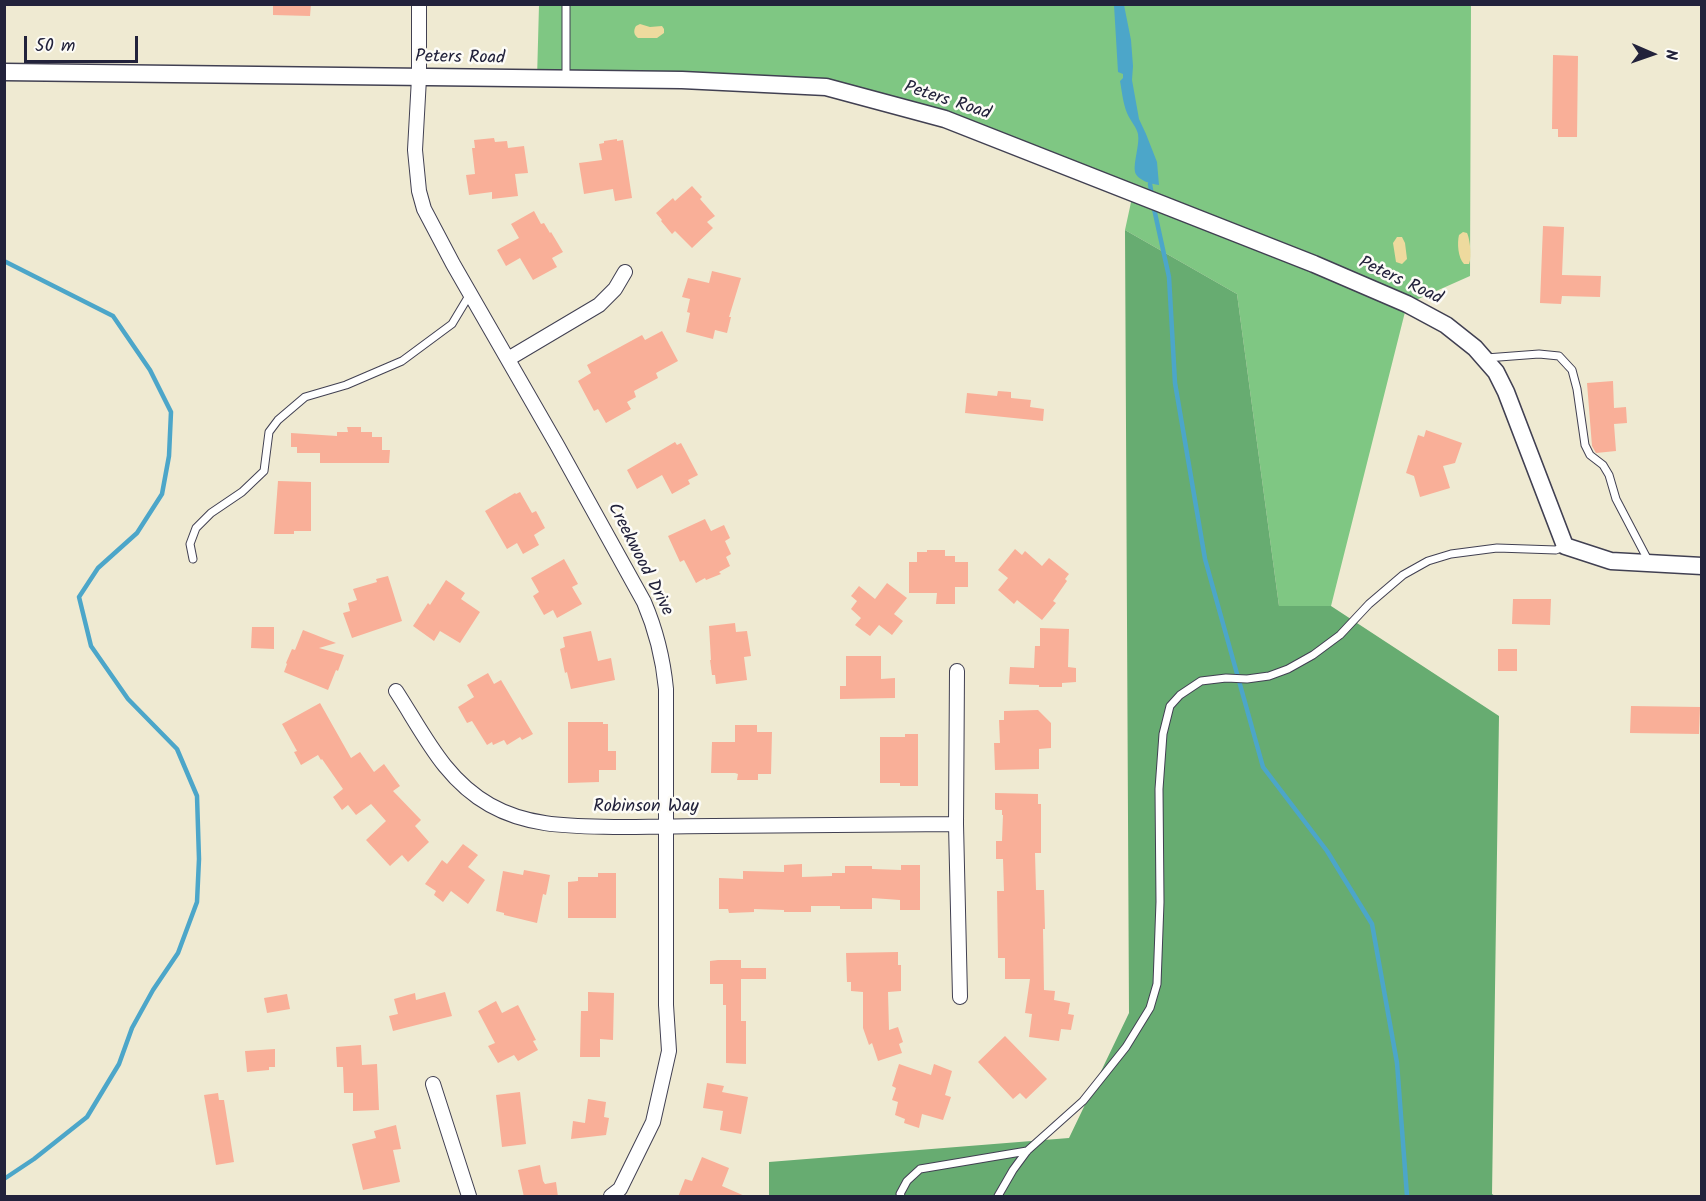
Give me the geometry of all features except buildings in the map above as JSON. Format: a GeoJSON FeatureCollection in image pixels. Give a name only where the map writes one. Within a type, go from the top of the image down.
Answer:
{"type":"FeatureCollection","features":[{"type":"Feature","properties":{"kind":"street","name":"Creekwood Drive"},"geometry":{"type":"LineString","coordinates":[[419,4],[416,150],[419,191],[424,209],[644,602],[655,627],[663,660],[666,688],[666,1005],[669,1051],[653,1122],[620,1189],[611,1197]]}},
{"type":"Feature","properties":{"kind":"street","name":"Peters Road"},"geometry":{"type":"LineString","coordinates":[[4,72],[682,80],[826,87],[945,119],[1314,264],[1407,304],[1446,326],[1475,348],[1496,372],[1506,392],[1565,546]]}},
{"type":"Feature","properties":{"kind":"street"},"geometry":{"type":"LineString","coordinates":[[508,359],[598,305],[615,289],[625,272]]}},
{"type":"Feature","properties":{"kind":"street"},"geometry":{"type":"LineString","coordinates":[[1565,546],[1611,561],[1701,566]]}},
{"type":"Feature","properties":{"kind":"street"},"geometry":{"type":"LineString","coordinates":[[957,671],[956,824],[960,997]]}},
{"type":"Feature","properties":{"kind":"street","name":"Robinson Way"},"geometry":{"type":"LineString","coordinates":[[396,691],[438,759],[463,787],[496,808],[521,819],[553,825],[956,824]]}},
{"type":"Feature","properties":{"kind":"street"},"geometry":{"type":"LineString","coordinates":[[433,1084],[469,1197]]}},
{"type":"Feature","properties":{"kind":"lane"},"geometry":{"type":"LineString","coordinates":[[566,4],[566,79]]}},
{"type":"Feature","properties":{"kind":"lane"},"geometry":{"type":"LineString","coordinates":[[193,559],[190,544],[196,528],[211,513],[242,492],[264,471],[268,432],[278,420],[305,397],[346,385],[402,361],[452,324],[471,294]]}},
{"type":"Feature","properties":{"kind":"lane"},"geometry":{"type":"LineString","coordinates":[[1483,358],[1539,354],[1559,356],[1572,370],[1585,446],[1590,455],[1603,465],[1616,498],[1650,563]]}},
{"type":"Feature","properties":{"kind":"lane"},"geometry":{"type":"LineString","coordinates":[[998,1197],[1027,1151],[1083,1101],[1126,1047],[1150,1008],[1157,984],[1161,902],[1159,789],[1163,734],[1170,706],[1180,695],[1201,681],[1269,676],[1288,669],[1313,655],[1340,635],[1369,604],[1403,574],[1428,561],[1450,554],[1497,548],[1556,550],[1565,546]]}},
{"type":"Feature","properties":{"kind":"lane"},"geometry":{"type":"LineString","coordinates":[[901,1197],[900,1194],[907,1181],[921,1169],[1027,1151]]}},
{"type":"Feature","properties":{"kind":"green space"},"geometry":{"type":"Polygon","coordinates":[[[539,5],[1471,5],[1470,276],[1407,304],[1331,606],[1279,606],[1237,294],[1125,230],[1133,193],[945,119],[826,87],[537,79],[539,5]]]}},
{"type":"Feature","properties":{"kind":"green space"},"geometry":{"type":"Polygon","coordinates":[[[1125,230],[1237,294],[1279,606],[1331,606],[1499,716],[1492,1194],[1495,1196],[769,1196],[769,1162],[1069,1138],[1129,1013],[1125,230]]]}},
{"type":"Feature","properties":{"kind":"sand"},"geometry":{"type":"Polygon","coordinates":[[[640,24],[650,27],[662,26],[664,33],[657,38],[638,38],[634,30],[640,24]]]}},
{"type":"Feature","properties":{"kind":"sand"},"geometry":{"type":"Polygon","coordinates":[[[1463,232],[1467,233],[1469,240],[1469,264],[1464,264],[1459,254],[1458,238],[1463,232]]]}},
{"type":"Feature","properties":{"kind":"sand"},"geometry":{"type":"Polygon","coordinates":[[[1397,237],[1402,237],[1405,243],[1407,259],[1402,264],[1396,262],[1393,243],[1397,237]]]}},
{"type":"Feature","properties":{"kind":"water"},"geometry":{"type":"Polygon","coordinates":[[[1114,5],[1124,5],[1131,40],[1132,80],[1139,119],[1157,162],[1159,185],[1148,183],[1135,172],[1138,134],[1128,116],[1123,97],[1120,81],[1123,74],[1118,72],[1114,5]]]}},
{"type":"Feature","properties":{"kind":"waterway"},"geometry":{"type":"LineString","coordinates":[[1150,184],[1152,196]]}},
{"type":"Feature","properties":{"kind":"waterway"},"geometry":{"type":"LineString","coordinates":[[1153,204],[1169,277],[1175,383],[1205,559],[1263,767],[1327,851],[1372,924],[1397,1063],[1407,1196]]}},
{"type":"Feature","properties":{"kind":"waterway"},"geometry":{"type":"LineString","coordinates":[[4,261],[113,316],[150,370],[171,412],[169,456],[162,494],[137,533],[98,568],[79,597],[91,646],[128,699],[177,749],[197,796],[199,859],[197,902],[178,953],[153,990],[132,1028],[119,1064],[87,1117],[34,1159],[4,1179]]}}]}
